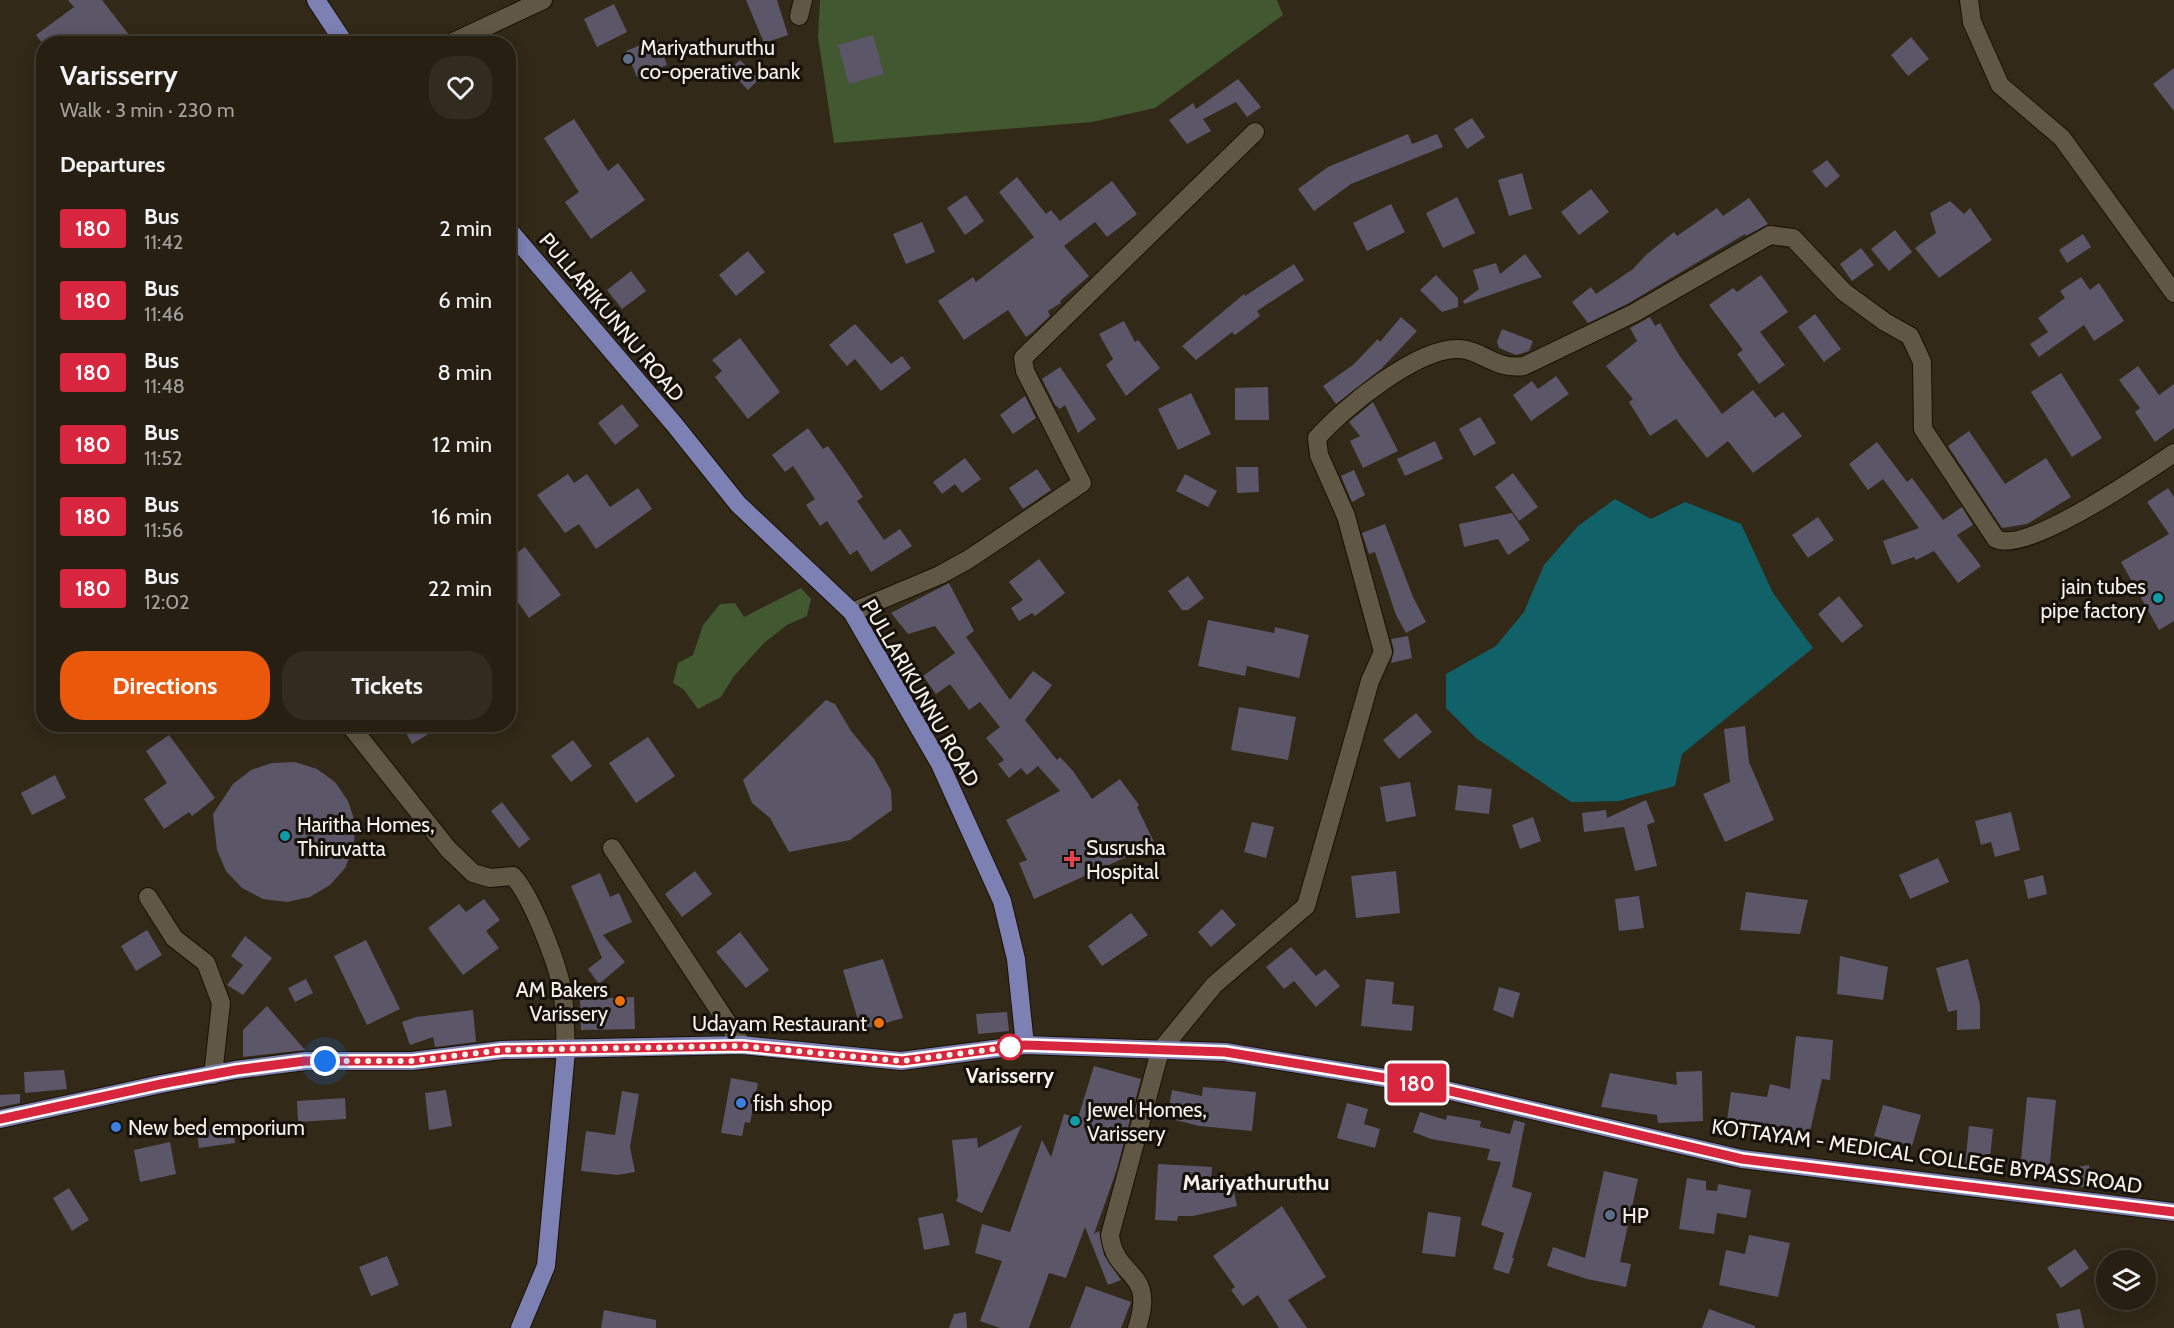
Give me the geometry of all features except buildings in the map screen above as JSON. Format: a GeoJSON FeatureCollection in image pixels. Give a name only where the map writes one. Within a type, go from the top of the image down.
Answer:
{"type":"FeatureCollection","features":[{"type":"Feature","properties":{"kind":"main road"},"geometry":{"type":"LineString","coordinates":[[316,0],[340,36]]}},
{"type":"Feature","properties":{"kind":"main road","name":"PULLARIKUNNU ROAD"},"geometry":{"type":"LineString","coordinates":[[516,238],[674,424],[738,504],[852,612],[940,764],[1002,901],[1016,959],[1025,1045]]}},
{"type":"Feature","properties":{"kind":"main road","name":"KOTTAYAM - MEDICAL COLLEGE BYPASS ROAD"},"geometry":{"type":"LineString","coordinates":[[0,1119],[213,1075],[305,1061],[412,1061],[502,1050],[566,1051],[742,1046],[902,1061],[1025,1045],[1225,1052],[1416,1083],[1742,1159],[2174,1212]]}},
{"type":"Feature","properties":{"kind":"main road"},"geometry":{"type":"LineString","coordinates":[[520,1328],[546,1266],[566,1051]]}},
{"type":"Feature","properties":{"kind":"street"},"geometry":{"type":"LineString","coordinates":[[466,36],[543,0]]}},
{"type":"Feature","properties":{"kind":"street"},"geometry":{"type":"LineString","coordinates":[[1969,0],[1972,22],[2000,85],[2062,138],[2174,293]]}},
{"type":"Feature","properties":{"kind":"street"},"geometry":{"type":"LineString","coordinates":[[852,612],[950,570],[1082,483],[1025,371],[1023,358],[1255,132]]}},
{"type":"Feature","properties":{"kind":"street"},"geometry":{"type":"LineString","coordinates":[[1137,1328],[1144,1297],[1141,1287],[1114,1253],[1110,1235],[1161,1051],[1214,985],[1306,906],[1370,681],[1383,652],[1346,516],[1319,455],[1317,438],[1346,408],[1395,374],[1440,350],[1461,349],[1508,368],[1524,366],[1634,313],[1770,235],[1793,238],[1844,292],[1885,322],[1910,336],[1922,362],[1923,429],[1996,539],[2012,543],[2055,525],[2120,489],[2174,453]]}},
{"type":"Feature","properties":{"kind":"street"},"geometry":{"type":"LineString","coordinates":[[355,732],[448,849],[473,873],[490,878],[513,876],[522,886],[541,927],[562,993],[566,1051]]}},
{"type":"Feature","properties":{"kind":"street"},"geometry":{"type":"LineString","coordinates":[[612,848],[742,1046]]}},
{"type":"Feature","properties":{"kind":"street"},"geometry":{"type":"LineString","coordinates":[[148,897],[174,938],[206,963],[221,1003],[213,1075]]}},
{"type":"Feature","properties":{"kind":"green space"},"geometry":{"type":"Polygon","coordinates":[[[820,0],[1277,0],[1283,15],[1155,108],[1092,122],[834,143],[818,37],[820,0]]]}},
{"type":"Feature","properties":{"kind":"green space"},"geometry":{"type":"Polygon","coordinates":[[[801,588],[811,599],[807,616],[787,625],[764,643],[734,676],[721,697],[698,709],[683,689],[673,683],[678,663],[693,655],[703,625],[720,604],[735,603],[744,617],[801,588]]]}},
{"type":"Feature","properties":{"kind":"water"},"geometry":{"type":"Polygon","coordinates":[[[1615,499],[1651,519],[1685,502],[1741,524],[1773,593],[1813,648],[1682,754],[1675,786],[1619,801],[1571,802],[1476,738],[1446,708],[1446,674],[1496,646],[1524,612],[1544,565],[1578,526],[1615,499]]]}},
{"type":"Feature","properties":{"kind":"bus line","name":"180"},"geometry":{"type":"LineString","coordinates":[[0,1119],[236,1070],[305,1061],[412,1061],[502,1050],[742,1046],[902,1061],[1025,1045],[1225,1052],[1416,1083],[1742,1159],[2113,1202],[2174,1212]]}},
{"type":"Feature","properties":{"kind":"place","name":"Mariyathuruthu co-operative bank"},"geometry":{"type":"Point","coordinates":[628,59]}},
{"type":"Feature","properties":{"kind":"place","name":"jain tubes pipe factory"},"geometry":{"type":"Point","coordinates":[2158,598]}},
{"type":"Feature","properties":{"kind":"place","name":"Haritha Homes, Thiruvatta"},"geometry":{"type":"Point","coordinates":[285,836]}},
{"type":"Feature","properties":{"kind":"place","name":"Susrusha Hospital"},"geometry":{"type":"Point","coordinates":[1072,859]}},
{"type":"Feature","properties":{"kind":"place","name":"AM Bakers Varissery"},"geometry":{"type":"Point","coordinates":[620,1001]}},
{"type":"Feature","properties":{"kind":"place","name":"Udayam Restaurant"},"geometry":{"type":"Point","coordinates":[879,1023]}},
{"type":"Feature","properties":{"kind":"place","name":"Varisserry"},"geometry":{"type":"Point","coordinates":[1010,1047]}},
{"type":"Feature","properties":{"kind":"place","name":"fish shop"},"geometry":{"type":"Point","coordinates":[741,1103]}},
{"type":"Feature","properties":{"kind":"place","name":"Jewel Homes, Varissery"},"geometry":{"type":"Point","coordinates":[1075,1121]}},
{"type":"Feature","properties":{"kind":"place","name":"New bed emporium"},"geometry":{"type":"Point","coordinates":[116,1127]}},
{"type":"Feature","properties":{"kind":"place","name":"HP"},"geometry":{"type":"Point","coordinates":[1610,1215]}},
{"type":"Feature","properties":{"kind":"district","name":"Mariyathuruthu"},"geometry":{"type":"Point","coordinates":[1256,1182]}},
{"type":"Feature","properties":{"kind":"route"},"geometry":{"type":"LineString","coordinates":[[325,1061],[412,1061],[502,1050],[742,1046],[902,1061],[1010,1047]]}}]}
